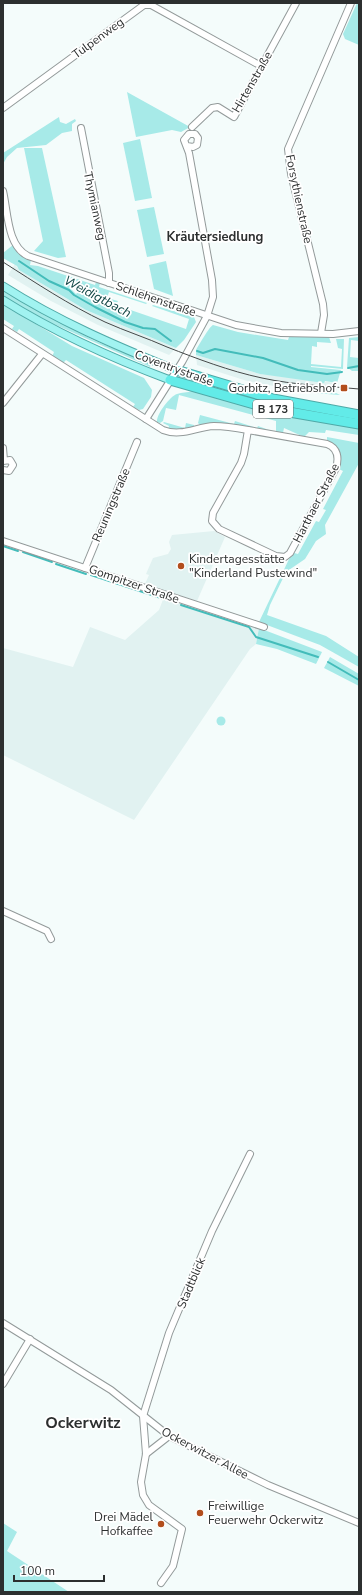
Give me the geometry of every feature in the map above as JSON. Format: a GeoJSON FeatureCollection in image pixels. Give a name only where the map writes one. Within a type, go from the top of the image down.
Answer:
{"type":"FeatureCollection","features":[{"type":"Feature","properties":{"kind":"highway","name":"Coventrystraße"},"geometry":{"type":"LineString","coordinates":[[176,370],[273,399],[359,415]]}},
{"type":"Feature","properties":{"kind":"highway","name":"Coventrystraße"},"geometry":{"type":"LineString","coordinates":[[170,380],[272,409],[359,424]]}},
{"type":"Feature","properties":{"kind":"main road","name":"Coventrystraße"},"geometry":{"type":"LineString","coordinates":[[3,286],[81,330],[117,347],[176,370]]}},
{"type":"Feature","properties":{"kind":"main road","name":"Coventrystraße"},"geometry":{"type":"LineString","coordinates":[[3,300],[72,339],[112,358],[170,380]]}},
{"type":"Feature","properties":{"kind":"street","name":"Hirtenstraße"},"geometry":{"type":"LineString","coordinates":[[192,127],[212,108],[218,107],[234,116],[296,3]]}},
{"type":"Feature","properties":{"kind":"street","name":"Forsythienstraße"},"geometry":{"type":"LineString","coordinates":[[321,334],[324,315],[323,304],[291,174],[288,149],[351,3]]}},
{"type":"Feature","properties":{"kind":"street","name":"Tulpenweg"},"geometry":{"type":"LineString","coordinates":[[3,108],[144,4],[151,5],[262,66]]}},
{"type":"Feature","properties":{"kind":"street","name":"Thymianweg"},"geometry":{"type":"LineString","coordinates":[[81,128],[109,273],[108,283]]}},
{"type":"Feature","properties":{"kind":"street"},"geometry":{"type":"LineString","coordinates":[[146,419],[211,308],[213,289],[187,146]]}},
{"type":"Feature","properties":{"kind":"street","name":"Schlehenstraße"},"geometry":{"type":"LineString","coordinates":[[3,191],[14,243],[21,253],[236,325],[281,333],[321,334],[359,331]]}},
{"type":"Feature","properties":{"kind":"street","name":"Harthaer Straße"},"geometry":{"type":"LineString","coordinates":[[3,328],[163,430],[171,433],[179,434],[213,426],[224,426],[248,430],[327,444],[337,452],[338,458],[336,468],[290,553],[284,557],[276,556],[219,529],[212,521],[213,513],[244,454],[248,430]]}},
{"type":"Feature","properties":{"kind":"street"},"geometry":{"type":"LineString","coordinates":[[3,403],[42,354]]}},
{"type":"Feature","properties":{"kind":"street","name":"Reuningstraße"},"geometry":{"type":"LineString","coordinates":[[85,568],[137,442]]}},
{"type":"Feature","properties":{"kind":"street"},"geometry":{"type":"LineString","coordinates":[[3,448],[4,461],[11,462],[13,467],[9,472],[3,470]]}},
{"type":"Feature","properties":{"kind":"street","name":"Gompitzer Straße"},"geometry":{"type":"LineString","coordinates":[[3,541],[264,627]]}},
{"type":"Feature","properties":{"kind":"street"},"geometry":{"type":"LineString","coordinates":[[3,911],[47,931],[51,939]]}},
{"type":"Feature","properties":{"kind":"street","name":"Stadtblick"},"geometry":{"type":"LineString","coordinates":[[143,1416],[169,1333],[212,1231],[250,1154]]}},
{"type":"Feature","properties":{"kind":"street","name":"Ockerwitzer Allee"},"geometry":{"type":"LineString","coordinates":[[3,1323],[112,1390],[169,1436],[268,1485],[359,1523]]}},
{"type":"Feature","properties":{"kind":"street"},"geometry":{"type":"LineString","coordinates":[[3,1384],[30,1339]]}},
{"type":"Feature","properties":{"kind":"street"},"geometry":{"type":"LineString","coordinates":[[143,1416],[146,1454],[141,1482],[143,1495],[149,1505],[182,1528],[173,1566],[161,1583]]}},
{"type":"Feature","properties":{"kind":"street"},"geometry":{"type":"LineString","coordinates":[[146,1454],[169,1436]]}},
{"type":"Feature","properties":{"kind":"shaded area"},"geometry":{"type":"Polygon","coordinates":[[[357,3],[359,3],[359,45],[345,39],[343,34],[357,3]]]}},
{"type":"Feature","properties":{"kind":"shaded area"},"geometry":{"type":"Polygon","coordinates":[[[127,92],[190,127],[181,132],[172,130],[136,137],[127,92]]]}},
{"type":"Feature","properties":{"kind":"shaded area"},"geometry":{"type":"Polygon","coordinates":[[[59,117],[60,122],[66,124],[75,119],[76,121],[72,124],[72,131],[62,133],[46,145],[17,148],[7,157],[3,164],[3,153],[59,117]]]}},
{"type":"Feature","properties":{"kind":"shaded area"},"geometry":{"type":"Polygon","coordinates":[[[140,139],[152,198],[135,201],[123,143],[140,139]]]}},
{"type":"Feature","properties":{"kind":"shaded area"},"geometry":{"type":"Polygon","coordinates":[[[24,148],[42,148],[66,257],[58,258],[34,251],[43,241],[24,148]]]}},
{"type":"Feature","properties":{"kind":"shaded area"},"geometry":{"type":"Polygon","coordinates":[[[154,207],[164,254],[147,257],[137,210],[154,207]]]}},
{"type":"Feature","properties":{"kind":"shaded area"},"geometry":{"type":"Polygon","coordinates":[[[13,245],[21,255],[31,260],[30,265],[38,266],[95,285],[96,282],[100,283],[99,287],[147,303],[146,304],[109,292],[107,298],[118,301],[116,305],[186,329],[189,319],[152,306],[153,305],[194,317],[196,322],[184,340],[176,348],[86,310],[19,270],[17,266],[3,258],[3,253],[13,245]],[[78,281],[71,289],[76,294],[84,286],[78,281]]]}},
{"type":"Feature","properties":{"kind":"shaded area"},"geometry":{"type":"Polygon","coordinates":[[[166,261],[173,296],[154,289],[149,265],[166,261]]]}},
{"type":"Feature","properties":{"kind":"shaded area"},"geometry":{"type":"Polygon","coordinates":[[[15,264],[19,270],[86,310],[176,348],[169,355],[98,325],[51,301],[8,275],[15,264]]]}},
{"type":"Feature","properties":{"kind":"shaded area"},"geometry":{"type":"Polygon","coordinates":[[[3,291],[93,340],[151,364],[150,367],[47,321],[3,296],[3,291]]]}},
{"type":"Feature","properties":{"kind":"shaded area"},"geometry":{"type":"Polygon","coordinates":[[[3,304],[72,346],[144,378],[152,390],[151,397],[143,409],[139,410],[133,407],[135,404],[66,360],[63,363],[52,357],[54,352],[19,329],[17,332],[12,329],[14,326],[3,319],[3,304]]]}},
{"type":"Feature","properties":{"kind":"shaded area"},"geometry":{"type":"Polygon","coordinates":[[[213,325],[238,332],[288,340],[289,337],[329,337],[331,343],[317,342],[317,347],[312,346],[311,364],[341,367],[342,349],[338,348],[336,339],[344,339],[343,369],[311,366],[341,370],[337,383],[325,381],[324,383],[260,374],[196,355],[196,350],[213,325]]]}},
{"type":"Feature","properties":{"kind":"shaded area"},"geometry":{"type":"Polygon","coordinates":[[[359,337],[359,341],[351,340],[350,357],[359,358],[359,371],[352,371],[347,367],[349,338],[359,337]]]}},
{"type":"Feature","properties":{"kind":"shaded area"},"geometry":{"type":"Polygon","coordinates":[[[196,355],[260,374],[337,383],[336,393],[296,390],[247,381],[197,365],[196,355]]]}},
{"type":"Feature","properties":{"kind":"shaded area"},"geometry":{"type":"Polygon","coordinates":[[[297,389],[336,393],[340,395],[314,393],[297,389]]]}},
{"type":"Feature","properties":{"kind":"shaded area"},"geometry":{"type":"Polygon","coordinates":[[[192,391],[259,410],[359,429],[359,435],[326,430],[325,433],[309,432],[304,437],[284,428],[283,433],[276,432],[276,421],[179,395],[176,410],[166,408],[163,421],[160,423],[157,422],[161,411],[174,395],[192,391]]]}},
{"type":"Feature","properties":{"kind":"shaded area"},"geometry":{"type":"Polygon","coordinates":[[[200,415],[234,424],[235,421],[257,428],[258,426],[269,430],[230,424],[201,426],[198,423],[200,415]]]}},
{"type":"Feature","properties":{"kind":"shaded area"},"geometry":{"type":"Polygon","coordinates":[[[163,423],[185,428],[186,423],[194,425],[194,427],[179,431],[168,430],[169,426],[163,423]]]}},
{"type":"Feature","properties":{"kind":"shaded area"},"geometry":{"type":"Polygon","coordinates":[[[327,437],[359,443],[359,463],[325,525],[326,534],[316,541],[305,559],[286,572],[270,605],[267,615],[326,636],[359,657],[359,667],[320,645],[259,622],[290,557],[294,553],[298,554],[316,521],[319,522],[326,510],[323,509],[343,471],[339,469],[341,459],[339,449],[327,441],[327,437]]]}},
{"type":"Feature","properties":{"kind":"shaded area","name":"Kindertagesstätte \"Kinderland Pustewind\""},"geometry":{"type":"Polygon","coordinates":[[[214,531],[225,537],[197,601],[145,584],[149,575],[146,574],[153,558],[168,554],[171,549],[169,542],[172,535],[214,531]]]}},
{"type":"Feature","properties":{"kind":"shaded area"},"geometry":{"type":"Polygon","coordinates":[[[164,597],[259,628],[256,644],[250,649],[134,820],[3,755],[3,648],[73,667],[90,627],[125,640],[159,610],[164,597]]]}},
{"type":"Feature","properties":{"kind":"shaded area"},"geometry":{"type":"Polygon","coordinates":[[[259,628],[322,652],[316,664],[277,649],[256,644],[259,628]]]}},
{"type":"Feature","properties":{"kind":"shaded area"},"geometry":{"type":"Polygon","coordinates":[[[330,657],[359,674],[359,686],[324,668],[330,657]]]}},
{"type":"Feature","properties":{"kind":"shaded area"},"geometry":{"type":"Polygon","coordinates":[[[219,717],[223,717],[225,721],[223,725],[219,725],[217,723],[217,719],[219,717]]]}},
{"type":"Feature","properties":{"kind":"shaded area"},"geometry":{"type":"Polygon","coordinates":[[[3,1523],[17,1532],[7,1551],[69,1592],[3,1592],[3,1523]]]}},
{"type":"Feature","properties":{"kind":"waterway","name":"Weidigtbach"},"geometry":{"type":"LineString","coordinates":[[19,261],[49,281],[69,290],[74,295],[95,307],[125,322],[143,328],[155,329],[171,341]]}},
{"type":"Feature","properties":{"kind":"waterway","name":"Weidigtbach"},"geometry":{"type":"LineString","coordinates":[[197,351],[203,353],[215,349],[263,358],[298,370],[327,374],[342,372]]}},
{"type":"Feature","properties":{"kind":"waterway","name":"Weidigtbach"},"geometry":{"type":"LineString","coordinates":[[348,368],[359,366]]}},
{"type":"Feature","properties":{"kind":"waterway"},"geometry":{"type":"LineString","coordinates":[[3,546],[18,551]]}},
{"type":"Feature","properties":{"kind":"waterway"},"geometry":{"type":"LineString","coordinates":[[23,552],[52,562]]}},
{"type":"Feature","properties":{"kind":"waterway"},"geometry":{"type":"LineString","coordinates":[[56,564],[86,574]]}},
{"type":"Feature","properties":{"kind":"waterway"},"geometry":{"type":"LineString","coordinates":[[91,575],[170,601]]}},
{"type":"Feature","properties":{"kind":"waterway"},"geometry":{"type":"LineString","coordinates":[[181,605],[249,627],[256,637],[318,657]]}},
{"type":"Feature","properties":{"kind":"waterway"},"geometry":{"type":"LineString","coordinates":[[328,662],[359,680]]}},
{"type":"Feature","properties":{"kind":"tram line"},"geometry":{"type":"LineString","coordinates":[[3,262],[53,294],[105,322],[202,360],[238,372],[274,380],[298,384],[359,389]]}},
{"type":"Feature","properties":{"kind":"place","name":"Gorbitz, Betriebshof"},"geometry":{"type":"Point","coordinates":[344,388]}},
{"type":"Feature","properties":{"kind":"place","name":"Kindertagesstätte \"Kinderland Pustewind\""},"geometry":{"type":"Point","coordinates":[181,566]}},
{"type":"Feature","properties":{"kind":"place","name":"Freiwillige Feuerwehr Ockerwitz"},"geometry":{"type":"Point","coordinates":[200,1513]}},
{"type":"Feature","properties":{"kind":"place","name":"Drei Mädel Hofkaffee"},"geometry":{"type":"Point","coordinates":[161,1524]}},
{"type":"Feature","properties":{"kind":"district","name":"Kräutersiedlung"},"geometry":{"type":"Point","coordinates":[215,236]}},
{"type":"Feature","properties":{"kind":"district","name":"Ockerwitz"},"geometry":{"type":"Point","coordinates":[83,1422]}}]}
